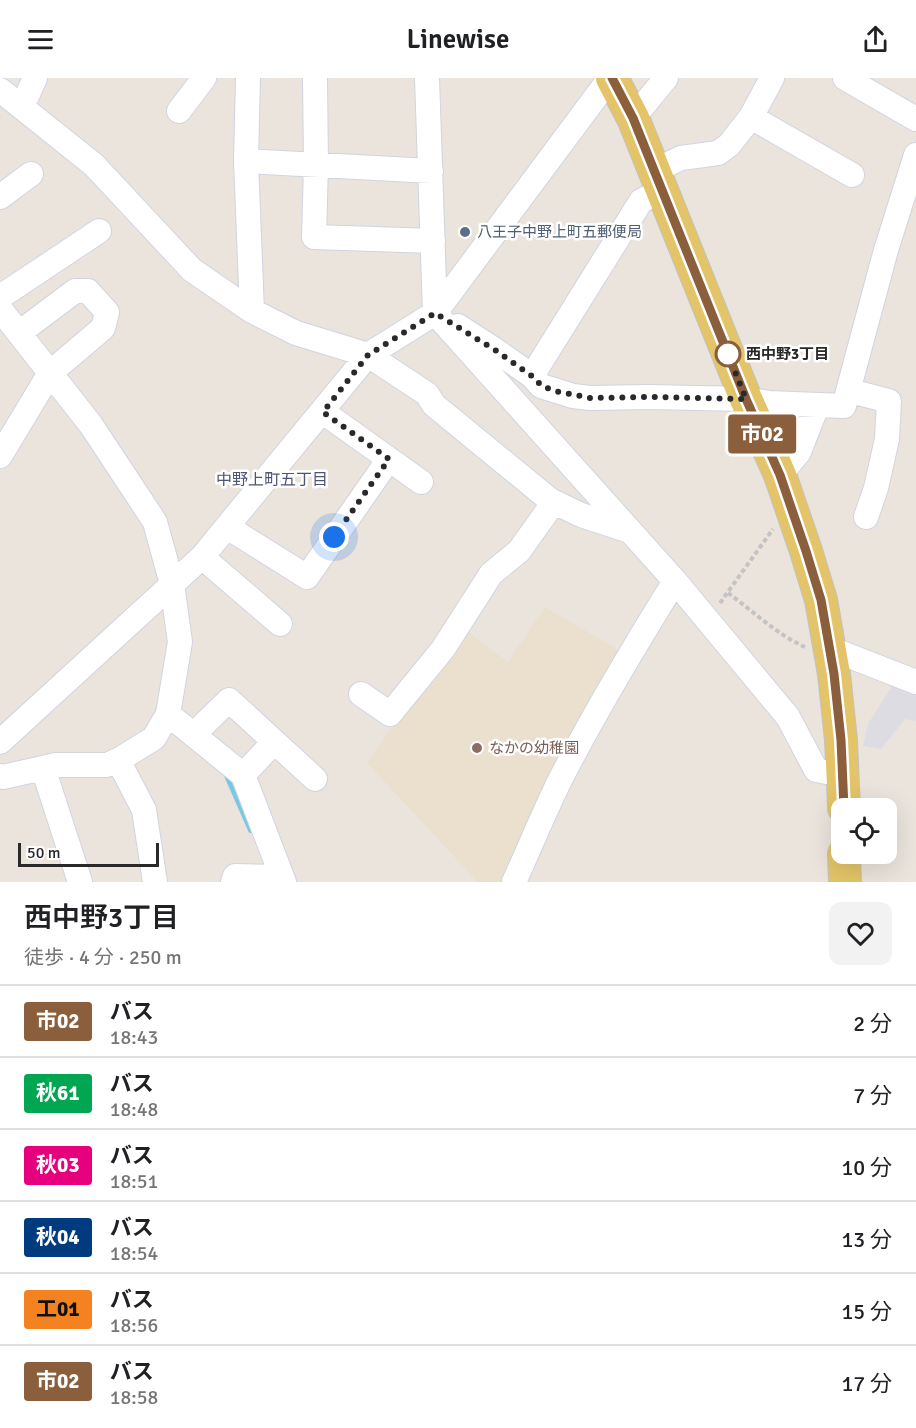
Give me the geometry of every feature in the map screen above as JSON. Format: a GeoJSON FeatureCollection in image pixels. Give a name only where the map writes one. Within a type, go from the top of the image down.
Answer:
{"type":"FeatureCollection","features":[{"type":"Feature","properties":{"kind":"main road"},"geometry":{"type":"LineString","coordinates":[[611,78],[633,118],[746,399],[780,475],[821,600],[837,702],[844,798]]}},
{"type":"Feature","properties":{"kind":"main road"},"geometry":{"type":"LineString","coordinates":[[844,864],[845,882]]}},
{"type":"Feature","properties":{"kind":"street"},"geometry":{"type":"LineString","coordinates":[[22,107],[34,78]]}},
{"type":"Feature","properties":{"kind":"street"},"geometry":{"type":"LineString","coordinates":[[178,111],[204,78]]}},
{"type":"Feature","properties":{"kind":"street"},"geometry":{"type":"LineString","coordinates":[[248,78],[246,161],[252,311]]}},
{"type":"Feature","properties":{"kind":"street"},"geometry":{"type":"LineString","coordinates":[[315,78],[314,237],[432,241]]}},
{"type":"Feature","properties":{"kind":"street"},"geometry":{"type":"LineString","coordinates":[[427,78],[435,313],[675,581],[788,717],[816,771],[843,775]]}},
{"type":"Feature","properties":{"kind":"street"},"geometry":{"type":"LineString","coordinates":[[0,742],[202,557],[368,355],[435,313],[611,78]]}},
{"type":"Feature","properties":{"kind":"street"},"geometry":{"type":"LineString","coordinates":[[633,118],[666,78]]}},
{"type":"Feature","properties":{"kind":"street"},"geometry":{"type":"LineString","coordinates":[[532,376],[641,201],[657,181],[681,158],[718,153],[729,145],[751,117],[772,78]]}},
{"type":"Feature","properties":{"kind":"street"},"geometry":{"type":"LineString","coordinates":[[845,78],[916,119]]}},
{"type":"Feature","properties":{"kind":"street"},"geometry":{"type":"LineString","coordinates":[[0,90],[94,165],[192,270],[252,311],[296,333],[368,355],[427,394],[434,405],[554,502],[581,515],[633,532]]}},
{"type":"Feature","properties":{"kind":"street"},"geometry":{"type":"LineString","coordinates":[[751,117],[852,175]]}},
{"type":"Feature","properties":{"kind":"street"},"geometry":{"type":"LineString","coordinates":[[435,313],[495,350],[532,376],[542,386],[573,396],[746,399],[769,403],[844,406],[850,392],[886,250],[916,155]]}},
{"type":"Feature","properties":{"kind":"street"},"geometry":{"type":"LineString","coordinates":[[246,161],[430,171]]}},
{"type":"Feature","properties":{"kind":"street"},"geometry":{"type":"LineString","coordinates":[[0,197],[31,174]]}},
{"type":"Feature","properties":{"kind":"street"},"geometry":{"type":"LineString","coordinates":[[0,297],[99,231]]}},
{"type":"Feature","properties":{"kind":"street"},"geometry":{"type":"LineString","coordinates":[[0,456],[50,373],[103,328],[106,312],[87,291],[75,291],[19,333]]}},
{"type":"Feature","properties":{"kind":"street"},"geometry":{"type":"LineString","coordinates":[[0,309],[90,425],[155,522],[172,584],[180,642],[168,714],[154,738],[107,765],[56,765],[0,776]]}},
{"type":"Feature","properties":{"kind":"street"},"geometry":{"type":"LineString","coordinates":[[850,392],[889,401],[887,439],[876,488],[866,517]]}},
{"type":"Feature","properties":{"kind":"street"},"geometry":{"type":"LineString","coordinates":[[780,475],[800,453],[818,406]]}},
{"type":"Feature","properties":{"kind":"street"},"geometry":{"type":"LineString","coordinates":[[323,412],[421,482]]}},
{"type":"Feature","properties":{"kind":"street"},"geometry":{"type":"LineString","coordinates":[[228,527],[307,577],[389,459]]}},
{"type":"Feature","properties":{"kind":"street"},"geometry":{"type":"LineString","coordinates":[[362,694],[390,714],[443,649],[491,574],[519,551],[554,502]]}},
{"type":"Feature","properties":{"kind":"street"},"geometry":{"type":"LineString","coordinates":[[202,557],[280,624]]}},
{"type":"Feature","properties":{"kind":"street"},"geometry":{"type":"LineString","coordinates":[[514,882],[558,785],[585,734],[675,581]]}},
{"type":"Feature","properties":{"kind":"street"},"geometry":{"type":"LineString","coordinates":[[829,648],[916,682]]}},
{"type":"Feature","properties":{"kind":"street"},"geometry":{"type":"LineString","coordinates":[[194,734],[230,700],[315,779]]}},
{"type":"Feature","properties":{"kind":"street"},"geometry":{"type":"LineString","coordinates":[[168,714],[243,775],[282,879],[235,876],[233,882]]}},
{"type":"Feature","properties":{"kind":"street"},"geometry":{"type":"LineString","coordinates":[[243,775],[274,742]]}},
{"type":"Feature","properties":{"kind":"street"},"geometry":{"type":"LineString","coordinates":[[118,760],[144,810],[155,882]]}},
{"type":"Feature","properties":{"kind":"street"},"geometry":{"type":"LineString","coordinates":[[43,768],[80,882]]}},
{"type":"Feature","properties":{"kind":"path"},"geometry":{"type":"LineString","coordinates":[[706,620],[790,507]]}},
{"type":"Feature","properties":{"kind":"path"},"geometry":{"type":"LineString","coordinates":[[728,592],[787,639],[807,648],[829,648]]}},
{"type":"Feature","properties":{"kind":"shaded area","name":"なかの幼稚園"},"geometry":{"type":"Polygon","coordinates":[[[545,607],[629,656],[514,882],[478,882],[367,763],[462,627],[508,662],[545,607]]]}},
{"type":"Feature","properties":{"kind":"shaded area"},"geometry":{"type":"Polygon","coordinates":[[[894,683],[916,692],[916,721],[905,719],[881,749],[863,746],[868,724],[894,683]]]}},
{"type":"Feature","properties":{"kind":"waterway"},"geometry":{"type":"LineString","coordinates":[[226,773],[251,830]]}},
{"type":"Feature","properties":{"kind":"bus line","name":"市02"},"geometry":{"type":"LineString","coordinates":[[612,78],[633,118],[746,399],[780,475],[806,551],[821,600],[834,674],[841,740],[844,798]]}},
{"type":"Feature","properties":{"kind":"place","name":"八王子中野上町五郵便局"},"geometry":{"type":"Point","coordinates":[465,232]}},
{"type":"Feature","properties":{"kind":"place","name":"西中野3丁目"},"geometry":{"type":"Point","coordinates":[728,354]}},
{"type":"Feature","properties":{"kind":"place","name":"なかの幼稚園"},"geometry":{"type":"Point","coordinates":[477,748]}},
{"type":"Feature","properties":{"kind":"district","name":"中野上町五丁目"},"geometry":{"type":"Point","coordinates":[272,479]}},
{"type":"Feature","properties":{"kind":"route"},"geometry":{"type":"LineString","coordinates":[[334,537],[389,459],[323,412],[368,355],[435,313],[495,350],[532,376],[542,386],[573,396],[746,399],[728,354]]}}]}
